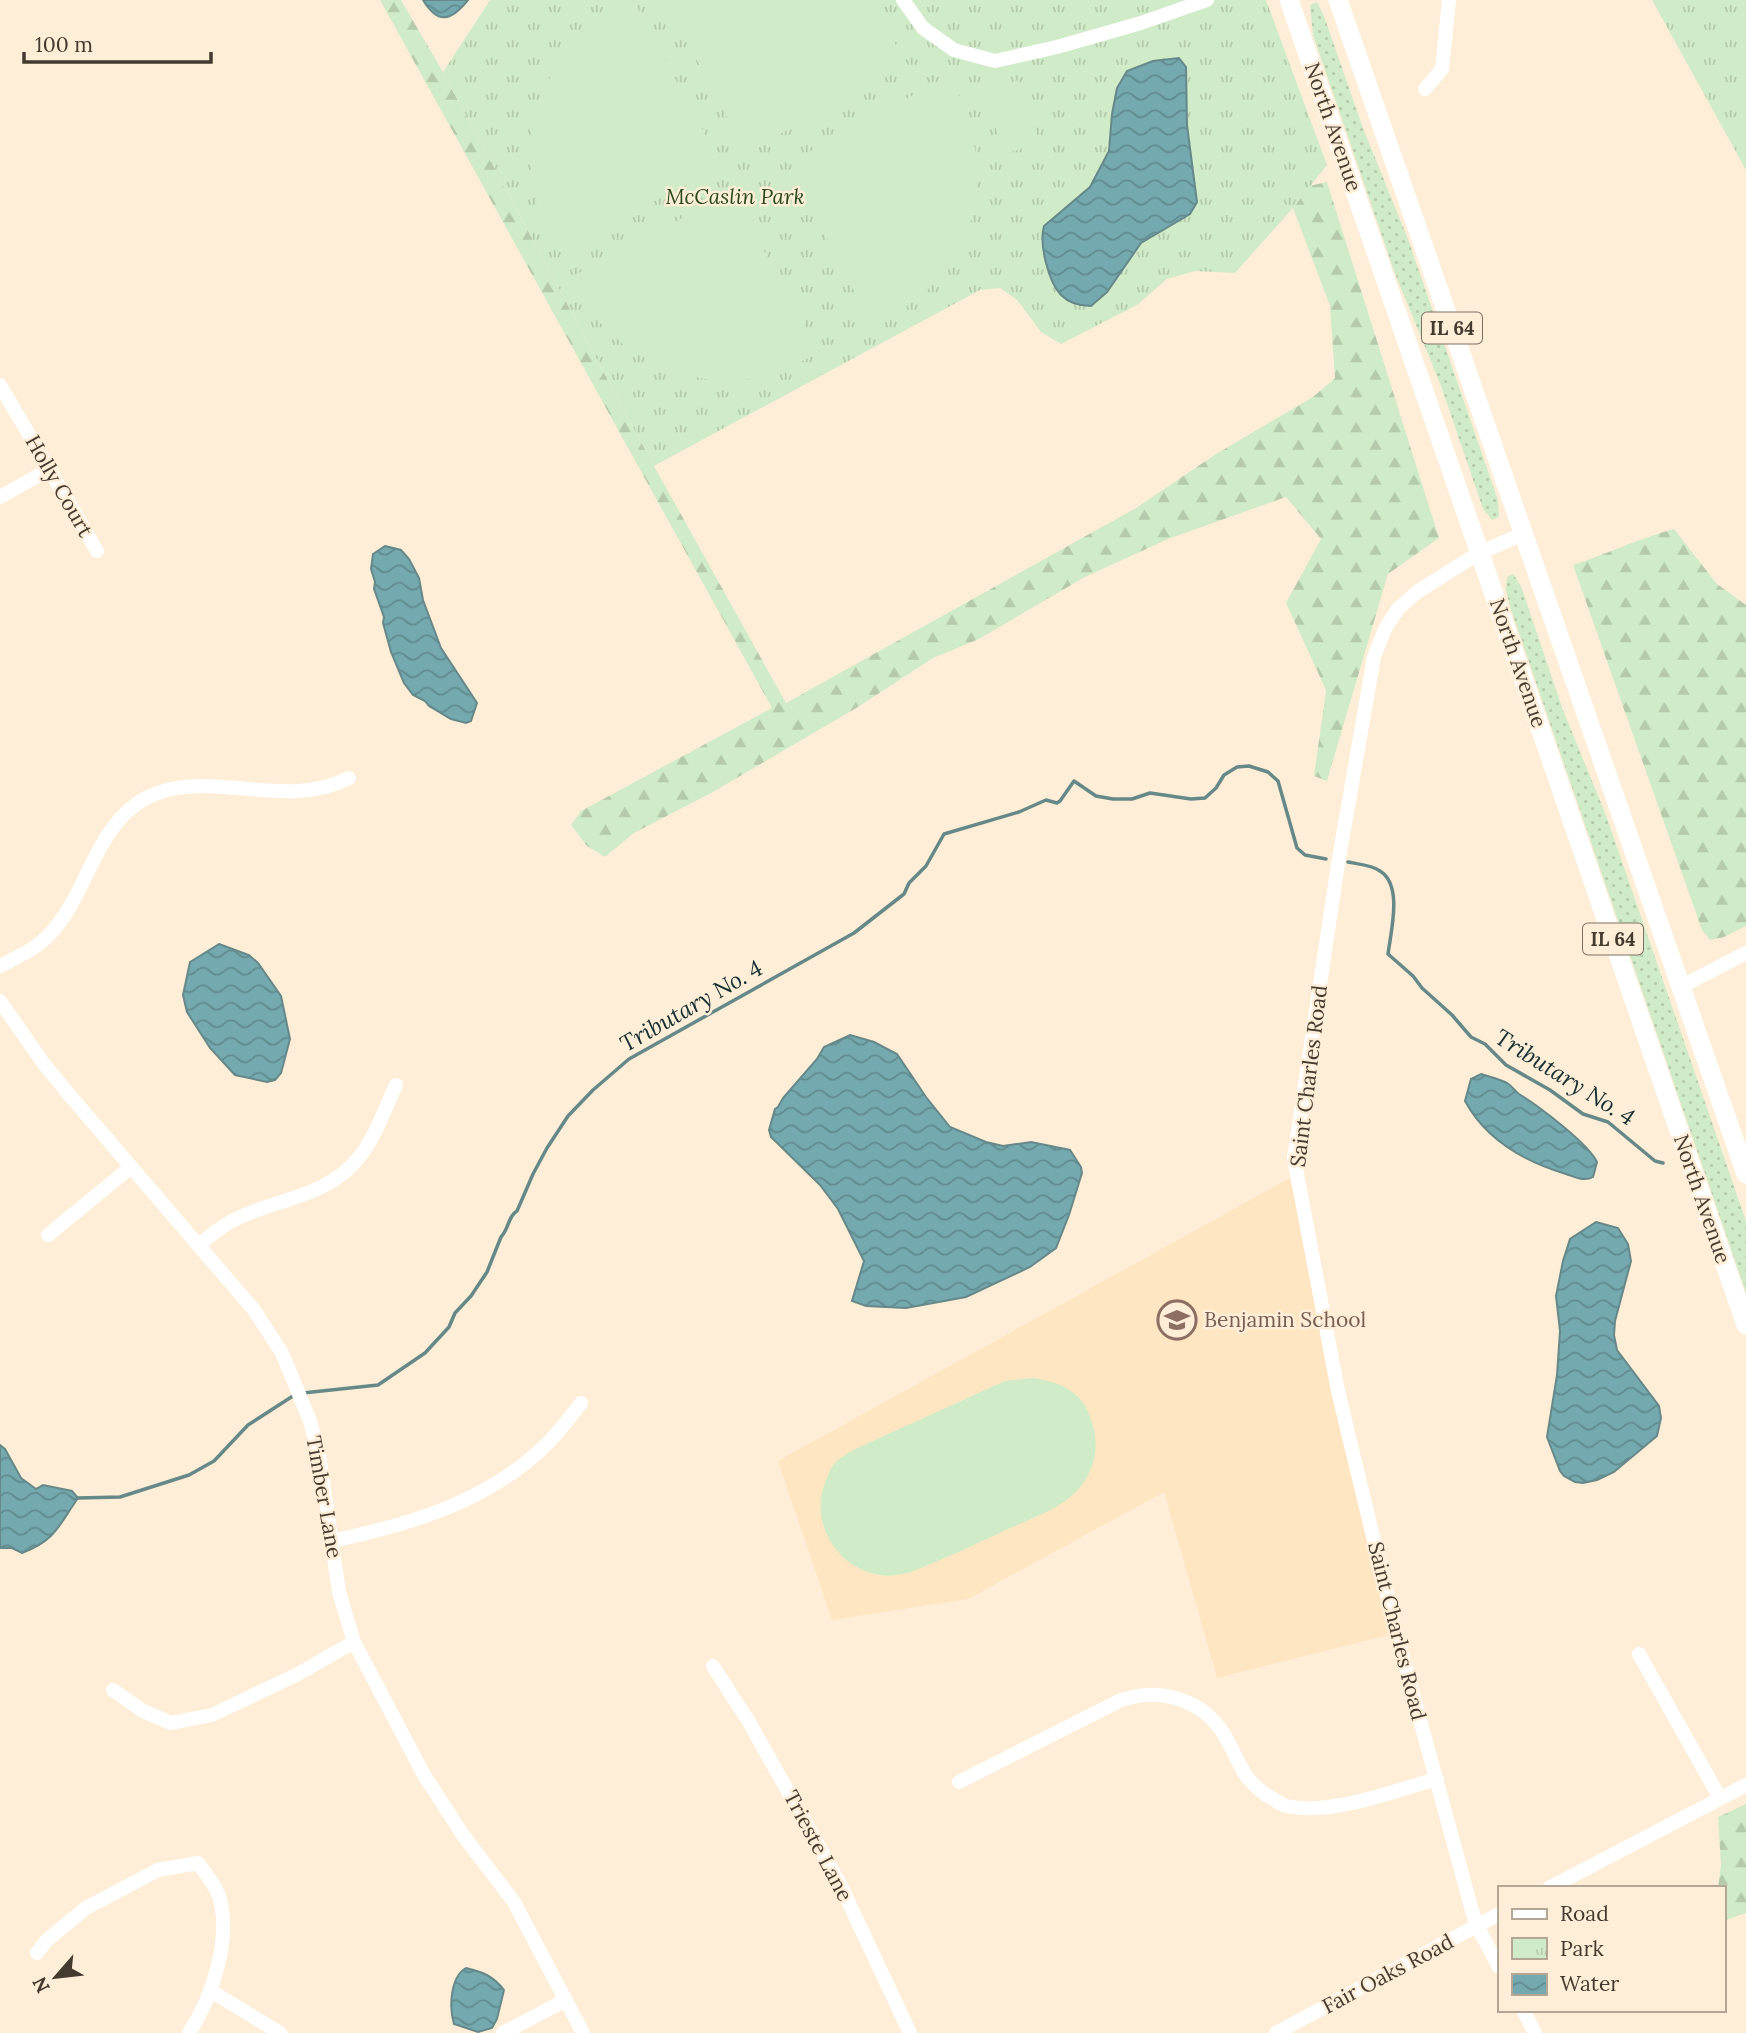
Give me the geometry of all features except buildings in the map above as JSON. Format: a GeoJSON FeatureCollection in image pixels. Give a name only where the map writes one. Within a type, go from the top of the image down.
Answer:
{"type":"FeatureCollection","features":[{"type":"Feature","properties":{"kind":"main road","name":"North Avenue"},"geometry":{"type":"LineString","coordinates":[[1289,0],[1746,1325]]}},
{"type":"Feature","properties":{"kind":"main road","name":"IL 64"},"geometry":{"type":"LineString","coordinates":[[1338,0],[1746,1174]]}},
{"type":"Feature","properties":{"kind":"street"},"geometry":{"type":"LineString","coordinates":[[903,0],[923,28],[954,50],[995,61],[1141,23],[1207,0]]}},
{"type":"Feature","properties":{"kind":"street"},"geometry":{"type":"LineString","coordinates":[[1425,89],[1442,69],[1449,0]]}},
{"type":"Feature","properties":{"kind":"street","name":"Holly Court"},"geometry":{"type":"LineString","coordinates":[[0,385],[97,551]]}},
{"type":"Feature","properties":{"kind":"street"},"geometry":{"type":"LineString","coordinates":[[0,497],[50,469]]}},
{"type":"Feature","properties":{"kind":"street","name":"Saint Charles Road"},"geometry":{"type":"LineString","coordinates":[[1498,1965],[1477,1926],[1395,1628],[1338,1391],[1294,1158],[1338,864],[1374,657],[1385,629],[1398,609],[1417,592],[1479,553],[1523,534]]}},
{"type":"Feature","properties":{"kind":"street"},"geometry":{"type":"LineString","coordinates":[[0,966],[36,947],[48,937],[67,910],[114,826],[128,810],[145,798],[185,787],[308,791],[328,787],[349,778]]}},
{"type":"Feature","properties":{"kind":"street"},"geometry":{"type":"LineString","coordinates":[[1682,986],[1746,953]]}},
{"type":"Feature","properties":{"kind":"street","name":"Timber Lane"},"geometry":{"type":"LineString","coordinates":[[0,1000],[44,1064],[254,1311],[282,1353],[310,1421],[319,1455],[338,1592],[354,1642],[424,1776],[463,1835],[514,1902],[583,2033]]}},
{"type":"Feature","properties":{"kind":"street"},"geometry":{"type":"LineString","coordinates":[[198,1245],[240,1217],[312,1192],[347,1171],[368,1145],[396,1084]]}},
{"type":"Feature","properties":{"kind":"street"},"geometry":{"type":"LineString","coordinates":[[48,1235],[131,1167]]}},
{"type":"Feature","properties":{"kind":"street"},"geometry":{"type":"LineString","coordinates":[[332,1541],[414,1521],[444,1510],[477,1493],[513,1471],[538,1451],[581,1404]]}},
{"type":"Feature","properties":{"kind":"street"},"geometry":{"type":"LineString","coordinates":[[113,1690],[143,1711],[171,1723],[212,1715],[298,1674],[354,1642]]}},
{"type":"Feature","properties":{"kind":"street"},"geometry":{"type":"LineString","coordinates":[[1639,1654],[1720,1798]]}},
{"type":"Feature","properties":{"kind":"street","name":"Trieste Lane"},"geometry":{"type":"LineString","coordinates":[[713,1667],[749,1721],[840,1884],[909,2033]]}},
{"type":"Feature","properties":{"kind":"street"},"geometry":{"type":"LineString","coordinates":[[959,1782],[1119,1701],[1151,1695],[1177,1697],[1205,1713],[1222,1732],[1236,1761],[1251,1783],[1283,1805],[1309,1809],[1330,1808],[1437,1779]]}},
{"type":"Feature","properties":{"kind":"street"},"geometry":{"type":"LineString","coordinates":[[1553,1886],[1746,1785]]}},
{"type":"Feature","properties":{"kind":"street"},"geometry":{"type":"LineString","coordinates":[[37,1953],[46,1941],[86,1908],[158,1871],[198,1863],[215,1888],[220,1904],[222,1941],[211,1991],[189,2033]]}},
{"type":"Feature","properties":{"kind":"street","name":"Fair Oaks Road"},"geometry":{"type":"LineString","coordinates":[[1276,2033],[1498,1915]]}},
{"type":"Feature","properties":{"kind":"street"},"geometry":{"type":"LineString","coordinates":[[211,1991],[280,2033]]}},
{"type":"Feature","properties":{"kind":"street"},"geometry":{"type":"LineString","coordinates":[[503,2033],[566,2000]]}},
{"type":"Feature","properties":{"kind":"street"},"geometry":{"type":"LineString","coordinates":[[1524,2012],[1535,2033]]}},
{"type":"Feature","properties":{"kind":"shaded area","name":"Benjamin School"},"geometry":{"type":"Polygon","coordinates":[[[1290,1178],[1389,1635],[1217,1678],[1164,1492],[968,1599],[832,1620],[778,1461],[1290,1178]]]}},
{"type":"Feature","properties":{"kind":"green space"},"geometry":{"type":"Polygon","coordinates":[[[380,0],[401,0],[443,72],[654,466],[786,703],[1136,508],[1216,454],[1313,397],[1335,378],[1330,306],[1293,208],[1309,186],[1327,182],[1439,538],[1388,574],[1327,781],[1314,776],[1326,690],[1286,603],[1321,539],[1286,497],[1168,539],[1085,577],[979,639],[933,658],[858,707],[713,792],[634,833],[605,857],[587,846],[571,825],[581,811],[772,708],[380,0]]]}},
{"type":"Feature","properties":{"kind":"green space","name":"McCaslin Park"},"geometry":{"type":"Polygon","coordinates":[[[490,0],[1266,0],[1327,165],[1235,273],[1195,271],[1167,279],[1137,305],[1061,344],[1041,332],[1017,300],[1000,288],[980,290],[654,466],[443,72],[490,0]]]}},
{"type":"Feature","properties":{"kind":"green space"},"geometry":{"type":"Polygon","coordinates":[[[665,0],[856,0],[885,30],[908,65],[763,143],[750,146],[740,142],[665,0]]]}},
{"type":"Feature","properties":{"kind":"green space"},"geometry":{"type":"Polygon","coordinates":[[[1652,0],[1746,0],[1746,170],[1652,0]]]}},
{"type":"Feature","properties":{"kind":"green space"},"geometry":{"type":"Polygon","coordinates":[[[634,1],[719,157],[717,169],[556,252],[542,222],[534,192],[532,132],[539,103],[552,75],[569,49],[596,21],[634,1]]]}},
{"type":"Feature","properties":{"kind":"green space"},"geometry":{"type":"Polygon","coordinates":[[[1317,2],[1363,128],[1408,239],[1498,500],[1499,517],[1492,520],[1483,509],[1441,386],[1394,271],[1313,35],[1310,5],[1317,2]]]}},
{"type":"Feature","properties":{"kind":"green space"},"geometry":{"type":"Polygon","coordinates":[[[950,75],[970,121],[978,166],[973,217],[950,261],[925,293],[897,313],[872,325],[795,178],[794,163],[810,151],[950,75]]]}},
{"type":"Feature","properties":{"kind":"green space"},"geometry":{"type":"Polygon","coordinates":[[[1019,80],[1039,144],[1004,154],[984,91],[1019,80]]]}},
{"type":"Feature","properties":{"kind":"green space"},"geometry":{"type":"Polygon","coordinates":[[[724,199],[737,201],[819,352],[780,373],[739,381],[703,379],[664,367],[629,350],[593,316],[571,277],[707,205],[724,199]]]}},
{"type":"Feature","properties":{"kind":"green space"},"geometry":{"type":"Polygon","coordinates":[[[1674,529],[1717,584],[1746,605],[1746,926],[1724,937],[1710,940],[1702,930],[1573,565],[1674,529]]]}},
{"type":"Feature","properties":{"kind":"green space"},"geometry":{"type":"Polygon","coordinates":[[[1513,574],[1521,586],[1563,710],[1606,815],[1746,1221],[1746,1293],[1511,610],[1506,590],[1507,577],[1513,574]]]}},
{"type":"Feature","properties":{"kind":"green space"},"geometry":{"type":"Polygon","coordinates":[[[1032,1378],[1052,1382],[1070,1390],[1083,1403],[1092,1422],[1096,1450],[1092,1467],[1070,1498],[1043,1514],[908,1573],[890,1576],[871,1573],[858,1568],[836,1550],[823,1525],[821,1497],[831,1468],[837,1461],[857,1448],[1005,1381],[1032,1378]]]}},
{"type":"Feature","properties":{"kind":"green space"},"geometry":{"type":"Polygon","coordinates":[[[1746,1804],[1746,1913],[1725,1920],[1725,1886],[1718,1886],[1721,1865],[1718,1817],[1746,1804]]]}},
{"type":"Feature","properties":{"kind":"water"},"geometry":{"type":"Polygon","coordinates":[[[423,0],[468,0],[450,16],[439,17],[423,0]]]}},
{"type":"Feature","properties":{"kind":"water"},"geometry":{"type":"Polygon","coordinates":[[[1179,58],[1186,67],[1187,125],[1197,202],[1190,214],[1141,243],[1107,292],[1091,306],[1071,302],[1056,289],[1049,272],[1044,252],[1044,226],[1090,187],[1109,151],[1117,88],[1127,71],[1153,61],[1179,58]]]}},
{"type":"Feature","properties":{"kind":"water"},"geometry":{"type":"Polygon","coordinates":[[[385,546],[401,550],[419,578],[423,600],[441,648],[477,703],[471,721],[466,723],[451,719],[413,695],[404,683],[391,652],[371,569],[373,554],[385,546]]]}},
{"type":"Feature","properties":{"kind":"water"},"geometry":{"type":"Polygon","coordinates":[[[219,944],[249,955],[258,963],[281,996],[290,1039],[281,1073],[275,1080],[267,1082],[235,1075],[210,1048],[187,1012],[183,995],[190,962],[219,944]]]}},
{"type":"Feature","properties":{"kind":"water"},"geometry":{"type":"Polygon","coordinates":[[[850,1035],[874,1042],[897,1054],[950,1127],[1003,1146],[1031,1142],[1070,1150],[1082,1173],[1056,1248],[1030,1267],[966,1297],[906,1308],[866,1306],[852,1301],[864,1261],[838,1209],[820,1185],[771,1137],[769,1130],[775,1109],[824,1047],[850,1035]]]}},
{"type":"Feature","properties":{"kind":"water"},"geometry":{"type":"Polygon","coordinates":[[[1481,1074],[1507,1083],[1584,1145],[1597,1162],[1593,1177],[1580,1178],[1536,1163],[1508,1148],[1484,1127],[1465,1101],[1471,1079],[1481,1074]]]}},
{"type":"Feature","properties":{"kind":"water"},"geometry":{"type":"Polygon","coordinates":[[[1596,1222],[1618,1228],[1628,1244],[1631,1261],[1615,1321],[1614,1335],[1617,1350],[1659,1406],[1661,1418],[1657,1436],[1614,1472],[1583,1483],[1575,1482],[1560,1471],[1547,1437],[1557,1375],[1560,1331],[1556,1296],[1563,1261],[1570,1239],[1596,1222]]]}},
{"type":"Feature","properties":{"kind":"water"},"geometry":{"type":"Polygon","coordinates":[[[0,1445],[21,1478],[36,1489],[43,1485],[72,1491],[78,1498],[50,1537],[22,1553],[12,1548],[0,1548],[0,1445]]]}},
{"type":"Feature","properties":{"kind":"water"},"geometry":{"type":"Polygon","coordinates":[[[466,1968],[487,1975],[504,1990],[492,2028],[478,2032],[454,2024],[452,1993],[457,1978],[466,1968]]]}},
{"type":"Feature","properties":{"kind":"waterway","name":"Tributary No. 4"},"geometry":{"type":"LineString","coordinates":[[303,1393],[378,1385],[425,1353],[449,1327],[455,1313],[471,1296],[487,1272],[501,1237],[517,1211],[547,1148],[568,1116],[593,1090],[629,1059],[854,933],[904,894],[909,883],[926,866],[944,834],[1019,812],[1046,800],[1057,803],[1074,781],[1096,796],[1113,799],[1132,799],[1150,793],[1191,799],[1205,798],[1216,788],[1224,775],[1237,767],[1249,766],[1268,772],[1278,781],[1297,848],[1305,855],[1326,859]]}},
{"type":"Feature","properties":{"kind":"waterway","name":"Tributary No. 4"},"geometry":{"type":"LineString","coordinates":[[1348,862],[1373,867],[1387,878],[1394,909],[1388,954],[1413,976],[1471,1037],[1485,1044],[1506,1065],[1550,1090],[1583,1114],[1608,1122],[1655,1161],[1663,1163]]}},
{"type":"Feature","properties":{"kind":"waterway","name":"Tributary No. 4"},"geometry":{"type":"LineString","coordinates":[[78,1498],[120,1497],[189,1475],[214,1461],[248,1425],[296,1394]]}},
{"type":"Feature","properties":{"kind":"place","name":"Benjamin School"},"geometry":{"type":"Point","coordinates":[1177,1320]}}]}
